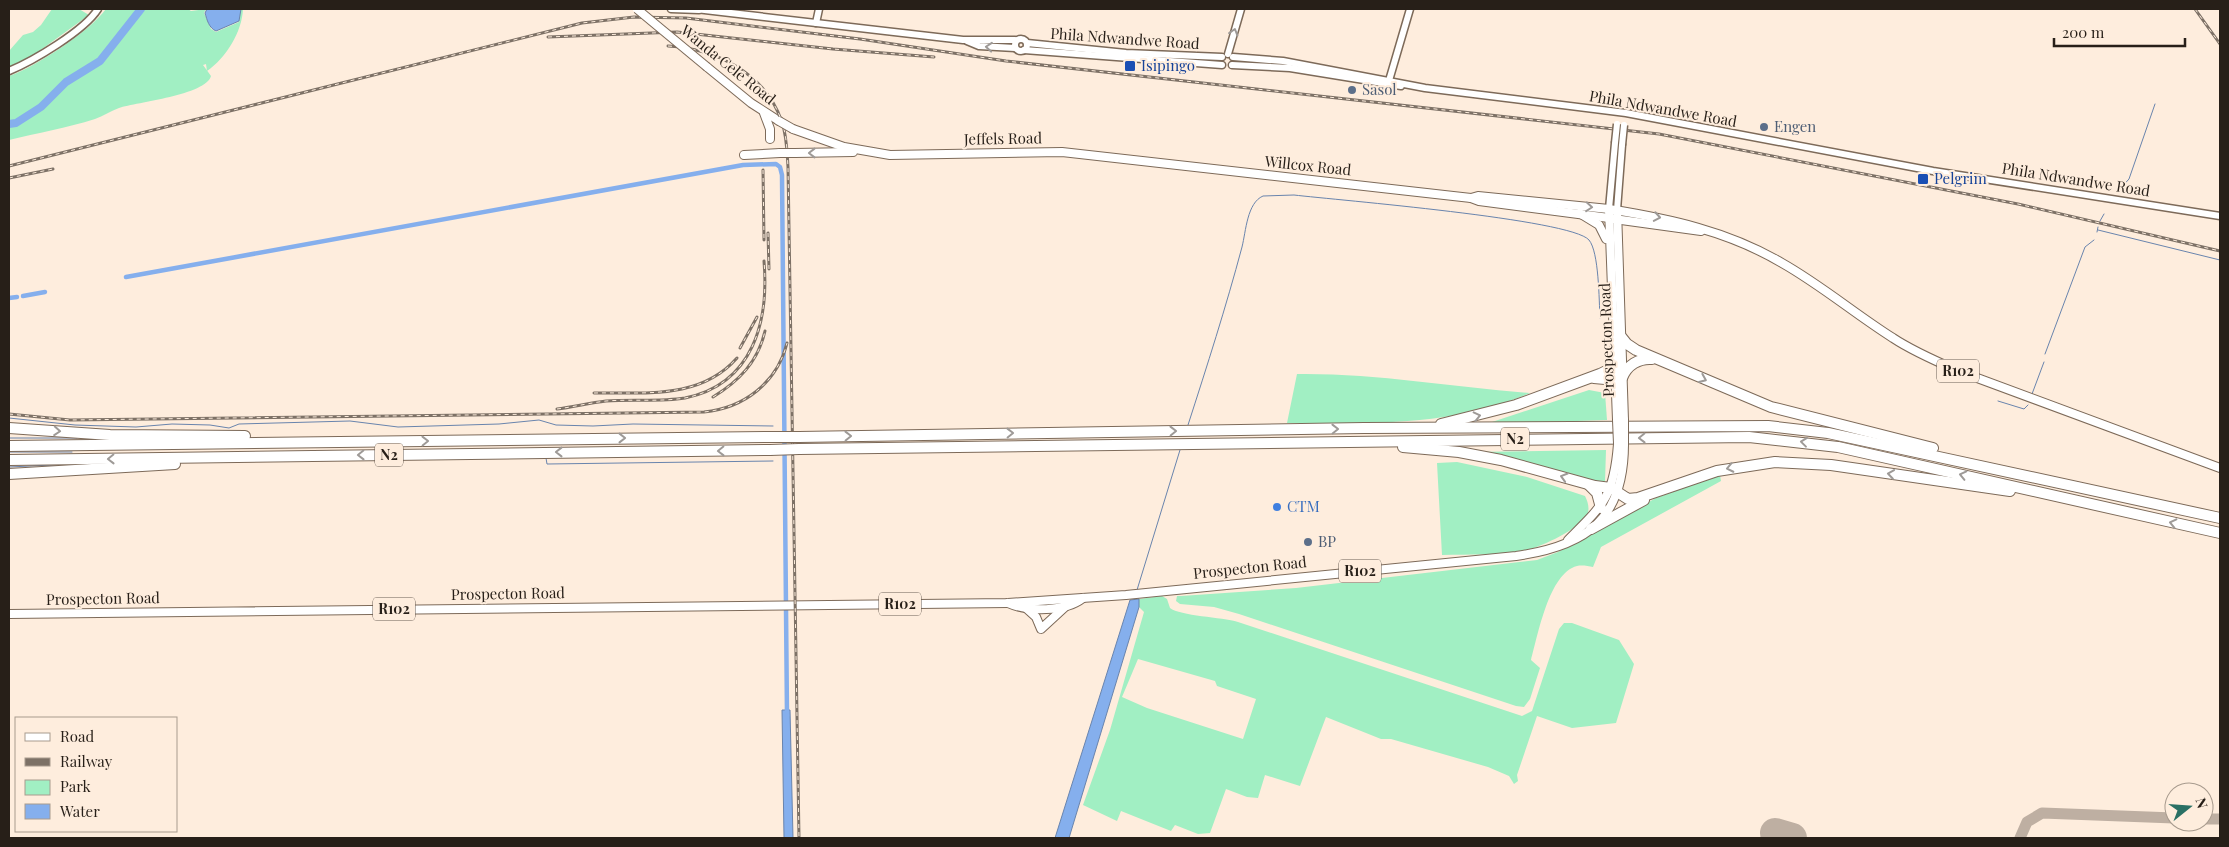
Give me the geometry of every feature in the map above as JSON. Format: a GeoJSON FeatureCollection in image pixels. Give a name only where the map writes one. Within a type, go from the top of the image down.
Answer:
{"type":"FeatureCollection","features":[{"type":"Feature","properties":{"kind":"highway"},"geometry":{"type":"LineString","coordinates":[[1619,334],[1627,344],[1658,360],[1771,407],[2057,482]]}},
{"type":"Feature","properties":{"kind":"highway"},"geometry":{"type":"LineString","coordinates":[[1589,378],[1619,379],[1634,362],[1642,359],[1658,360]]}},
{"type":"Feature","properties":{"kind":"highway"},"geometry":{"type":"LineString","coordinates":[[1412,428],[1487,414],[1589,378],[1608,370],[1615,362]]}},
{"type":"Feature","properties":{"kind":"highway","name":"N2"},"geometry":{"type":"LineString","coordinates":[[9,446],[1412,428],[1768,426],[1828,433],[2220,518]]}},
{"type":"Feature","properties":{"kind":"highway"},"geometry":{"type":"LineString","coordinates":[[9,428],[153,436],[390,437],[402,441]]}},
{"type":"Feature","properties":{"kind":"highway","name":"N2"},"geometry":{"type":"LineString","coordinates":[[9,460],[1730,436],[1769,438],[1838,447],[2220,533]]}},
{"type":"Feature","properties":{"kind":"highway"},"geometry":{"type":"LineString","coordinates":[[1357,442],[1362,446],[1426,448],[1501,460],[1615,490],[1625,498],[1633,499],[1695,478],[1740,466],[1775,462],[1805,462],[2029,494],[2061,496]]}},
{"type":"Feature","properties":{"kind":"highway"},"geometry":{"type":"LineString","coordinates":[[9,474],[285,456]]}},
{"type":"Feature","properties":{"kind":"highway"},"geometry":{"type":"LineString","coordinates":[[1588,484],[1597,493],[1600,508]]}},
{"type":"Feature","properties":{"kind":"highway"},"geometry":{"type":"LineString","coordinates":[[1590,530],[1660,491]]}},
{"type":"Feature","properties":{"kind":"main road","name":"Wanda Cele Road"},"geometry":{"type":"LineString","coordinates":[[637,9],[764,113],[793,129],[816,138],[864,151]]}},
{"type":"Feature","properties":{"kind":"main road"},"geometry":{"type":"LineString","coordinates":[[764,113],[770,129],[770,139]]}},
{"type":"Feature","properties":{"kind":"main road"},"geometry":{"type":"LineString","coordinates":[[744,155],[864,151]]}},
{"type":"Feature","properties":{"kind":"main road","name":"Jeffels Road"},"geometry":{"type":"LineString","coordinates":[[864,151],[905,155],[1062,152],[1142,161]]}},
{"type":"Feature","properties":{"kind":"main road","name":"Willcox Road"},"geometry":{"type":"LineString","coordinates":[[1142,161],[1472,198],[1479,201],[1613,219]]}},
{"type":"Feature","properties":{"kind":"main road","name":"Willcox Road"},"geometry":{"type":"LineString","coordinates":[[1472,198],[1478,196],[1613,209]]}},
{"type":"Feature","properties":{"kind":"main road","name":"Prospecton Road"},"geometry":{"type":"LineString","coordinates":[[1084,598],[1516,556],[1543,552],[1590,530],[1608,512],[1615,490],[1621,444],[1619,334],[1613,209]]}},
{"type":"Feature","properties":{"kind":"main road","name":"R102"},"geometry":{"type":"LineString","coordinates":[[1613,209],[1688,223],[1716,233],[1782,262],[1894,339],[1928,357],[1961,372],[2220,468]]}},
{"type":"Feature","properties":{"kind":"main road"},"geometry":{"type":"LineString","coordinates":[[1581,214],[1596,222],[1602,228],[1609,250]]}},
{"type":"Feature","properties":{"kind":"main road","name":"Prospecton Road"},"geometry":{"type":"LineString","coordinates":[[1613,219],[1609,250],[1615,362],[1619,379]]}},
{"type":"Feature","properties":{"kind":"main road","name":"R102"},"geometry":{"type":"LineString","coordinates":[[1613,219],[1716,233]]}},
{"type":"Feature","properties":{"kind":"main road","name":"Prospecton Road"},"geometry":{"type":"LineString","coordinates":[[1566,542],[1615,490]]}},
{"type":"Feature","properties":{"kind":"main road","name":"R102"},"geometry":{"type":"LineString","coordinates":[[1008,603],[1084,598]]}},
{"type":"Feature","properties":{"kind":"main road","name":"R102"},"geometry":{"type":"LineString","coordinates":[[1008,603],[1026,608],[1045,608],[1068,605],[1084,598]]}},
{"type":"Feature","properties":{"kind":"main road","name":"Prospecton Road"},"geometry":{"type":"LineString","coordinates":[[9,614],[1008,603]]}},
{"type":"Feature","properties":{"kind":"main road"},"geometry":{"type":"LineString","coordinates":[[1026,608],[1036,617],[1041,629],[1068,605]]}},
{"type":"Feature","properties":{"kind":"street"},"geometry":{"type":"LineString","coordinates":[[9,71],[32,61],[84,24],[98,9]]}},
{"type":"Feature","properties":{"kind":"street"},"geometry":{"type":"LineString","coordinates":[[671,9],[699,10],[963,40],[1015,40],[1015,48],[980,46],[963,40]]}},
{"type":"Feature","properties":{"kind":"street"},"geometry":{"type":"LineString","coordinates":[[816,23],[819,9]]}},
{"type":"Feature","properties":{"kind":"street"},"geometry":{"type":"LineString","coordinates":[[1222,65],[1228,56],[1241,9]]}},
{"type":"Feature","properties":{"kind":"street"},"geometry":{"type":"LineString","coordinates":[[1388,82],[1410,9]]}},
{"type":"Feature","properties":{"kind":"street","name":"Phila Ndwandwe Road"},"geometry":{"type":"LineString","coordinates":[[1015,40],[1023,38],[1027,43],[1126,52],[1228,56],[1283,61],[1388,82]]}},
{"type":"Feature","properties":{"kind":"street"},"geometry":{"type":"LineString","coordinates":[[1024,50],[1027,43]]}},
{"type":"Feature","properties":{"kind":"street","name":"Phila Ndwandwe Road"},"geometry":{"type":"LineString","coordinates":[[1015,48],[1228,67],[1232,65],[1290,68],[1425,88],[1622,112],[1933,171],[2220,216]]}},
{"type":"Feature","properties":{"kind":"street"},"geometry":{"type":"LineString","coordinates":[[1228,56],[1232,65]]}},
{"type":"Feature","properties":{"kind":"street","name":"Prospecton Road"},"geometry":{"type":"LineString","coordinates":[[1613,209],[1622,112]]}},
{"type":"Feature","properties":{"kind":"green space"},"geometry":{"type":"Polygon","coordinates":[[[52,9],[79,9],[89,15],[31,57],[9,68],[9,51],[23,35],[33,32],[41,25],[52,9]]]}},
{"type":"Feature","properties":{"kind":"green space"},"geometry":{"type":"Polygon","coordinates":[[[106,9],[188,9],[191,11],[206,9],[204,13],[211,29],[216,32],[239,22],[241,9],[243,9],[240,27],[232,44],[214,66],[207,71],[211,76],[206,83],[184,93],[119,108],[98,118],[9,140],[9,76],[20,72],[61,48],[88,28],[106,9]]]}},
{"type":"Feature","properties":{"kind":"green space"},"geometry":{"type":"Polygon","coordinates":[[[1297,374],[1384,378],[1530,393],[1501,404],[1471,412],[1411,421],[1287,423],[1297,374]]]}},
{"type":"Feature","properties":{"kind":"green space"},"geometry":{"type":"Polygon","coordinates":[[[1589,390],[1605,393],[1607,420],[1486,424],[1589,390]]]}},
{"type":"Feature","properties":{"kind":"green space"},"geometry":{"type":"Polygon","coordinates":[[[1606,450],[1605,482],[1596,486],[1549,469],[1470,452],[1606,450]]]}},
{"type":"Feature","properties":{"kind":"green space"},"geometry":{"type":"Polygon","coordinates":[[[1457,462],[1527,477],[1585,496],[1588,506],[1587,515],[1577,526],[1569,531],[1551,541],[1527,550],[1496,554],[1442,555],[1437,463],[1457,462]]]}},
{"type":"Feature","properties":{"kind":"green space"},"geometry":{"type":"Polygon","coordinates":[[[1720,475],[1721,481],[1601,547],[1593,567],[1577,566],[1567,571],[1559,580],[1546,606],[1537,636],[1531,660],[1540,668],[1530,699],[1524,707],[1516,706],[1239,614],[1214,607],[1180,604],[1176,601],[1177,596],[1296,588],[1537,560],[1558,552],[1656,498],[1720,475]]]}},
{"type":"Feature","properties":{"kind":"green space"},"geometry":{"type":"Polygon","coordinates":[[[1162,596],[1167,599],[1170,608],[1175,611],[1238,622],[1522,716],[1532,711],[1559,629],[1564,623],[1572,623],[1619,640],[1634,664],[1616,723],[1572,728],[1537,716],[1517,775],[1518,781],[1514,784],[1509,776],[1488,767],[1391,739],[1381,739],[1326,717],[1300,786],[1265,775],[1258,798],[1247,797],[1226,789],[1210,833],[1198,834],[1175,825],[1171,831],[1121,811],[1117,821],[1083,805],[1110,730],[1144,612],[1139,607],[1139,599],[1162,596]],[[1138,659],[1122,697],[1147,708],[1243,739],[1256,699],[1217,686],[1215,681],[1138,659]]]}},
{"type":"Feature","properties":{"kind":"water"},"geometry":{"type":"Polygon","coordinates":[[[207,9],[241,9],[239,21],[216,31],[208,21],[205,13],[207,9]]]}},
{"type":"Feature","properties":{"kind":"water"},"geometry":{"type":"Polygon","coordinates":[[[1139,599],[1139,607],[1069,838],[1055,838],[1130,600],[1139,599]]]}},
{"type":"Feature","properties":{"kind":"water"},"geometry":{"type":"Polygon","coordinates":[[[782,710],[790,710],[793,838],[784,838],[782,710]]]}},
{"type":"Feature","properties":{"kind":"waterway"},"geometry":{"type":"LineString","coordinates":[[9,124],[16,123],[41,107],[66,82],[100,61],[141,9]]}},
{"type":"Feature","properties":{"kind":"waterway"},"geometry":{"type":"LineString","coordinates":[[2117,192],[2129,179],[2155,104]]}},
{"type":"Feature","properties":{"kind":"waterway"},"geometry":{"type":"LineString","coordinates":[[126,277],[743,165],[776,164],[780,167],[782,175],[787,716]]}},
{"type":"Feature","properties":{"kind":"waterway"},"geometry":{"type":"LineString","coordinates":[[1188,425],[1229,292],[1250,211],[1263,196],[1294,195],[1401,206],[1499,218],[1573,232],[1589,240],[1595,255],[1600,318]]}},
{"type":"Feature","properties":{"kind":"waterway"},"geometry":{"type":"LineString","coordinates":[[2100,221],[2104,214]]}},
{"type":"Feature","properties":{"kind":"waterway"},"geometry":{"type":"LineString","coordinates":[[2097,232],[2098,227]]}},
{"type":"Feature","properties":{"kind":"waterway"},"geometry":{"type":"LineString","coordinates":[[2098,230],[2220,260]]}},
{"type":"Feature","properties":{"kind":"waterway"},"geometry":{"type":"LineString","coordinates":[[2045,354],[2085,247],[2094,240]]}},
{"type":"Feature","properties":{"kind":"waterway"},"geometry":{"type":"LineString","coordinates":[[23,296],[45,292]]}},
{"type":"Feature","properties":{"kind":"waterway"},"geometry":{"type":"LineString","coordinates":[[9,298],[17,297]]}},
{"type":"Feature","properties":{"kind":"waterway"},"geometry":{"type":"LineString","coordinates":[[2032,394],[2044,362]]}},
{"type":"Feature","properties":{"kind":"waterway"},"geometry":{"type":"LineString","coordinates":[[1998,401],[2024,409],[2028,405]]}},
{"type":"Feature","properties":{"kind":"waterway"},"geometry":{"type":"LineString","coordinates":[[9,418],[75,425],[136,427],[172,424],[210,425],[229,428],[239,424],[350,421],[398,427],[499,424],[539,420],[556,425],[593,426],[633,424],[773,426]]}},
{"type":"Feature","properties":{"kind":"waterway"},"geometry":{"type":"LineString","coordinates":[[9,438],[77,438]]}},
{"type":"Feature","properties":{"kind":"waterway"},"geometry":{"type":"LineString","coordinates":[[1137,590],[1180,450]]}},
{"type":"Feature","properties":{"kind":"waterway"},"geometry":{"type":"LineString","coordinates":[[9,452],[72,452]]}},
{"type":"Feature","properties":{"kind":"waterway"},"geometry":{"type":"LineString","coordinates":[[546,458],[547,464],[773,461]]}},
{"type":"Feature","properties":{"kind":"waterway"},"geometry":{"type":"LineString","coordinates":[[9,467],[74,464]]}},
{"type":"Feature","properties":{"kind":"taxiway"},"geometry":{"type":"LineString","coordinates":[[2020,838],[2027,822],[2042,813],[2164,818]]}},
{"type":"Feature","properties":{"kind":"taxiway"},"geometry":{"type":"LineString","coordinates":[[2214,819],[2220,819]]}},
{"type":"Feature","properties":{"kind":"runway"},"geometry":{"type":"LineString","coordinates":[[1775,833],[1792,838]]}},
{"type":"Feature","properties":{"kind":"railway"},"geometry":{"type":"LineString","coordinates":[[2195,9],[2220,44]]}},
{"type":"Feature","properties":{"kind":"railway"},"geometry":{"type":"LineString","coordinates":[[9,166],[582,23],[634,17],[686,18],[860,39],[1006,61],[1659,134],[2018,204],[2220,251]]}},
{"type":"Feature","properties":{"kind":"railway"},"geometry":{"type":"LineString","coordinates":[[548,37],[677,32],[833,49],[934,57]]}},
{"type":"Feature","properties":{"kind":"railway"},"geometry":{"type":"LineString","coordinates":[[668,46],[704,52],[721,58],[751,77],[764,90],[774,105],[785,133],[788,167],[799,838]]}},
{"type":"Feature","properties":{"kind":"railway"},"geometry":{"type":"LineString","coordinates":[[9,178],[53,169]]}},
{"type":"Feature","properties":{"kind":"railway"},"geometry":{"type":"LineString","coordinates":[[763,170],[764,240]]}},
{"type":"Feature","properties":{"kind":"railway"},"geometry":{"type":"LineString","coordinates":[[768,233],[769,269]]}},
{"type":"Feature","properties":{"kind":"railway"},"geometry":{"type":"LineString","coordinates":[[557,409],[606,401],[685,398],[708,391],[727,379],[742,364],[752,346],[759,327],[765,283],[764,261]]}},
{"type":"Feature","properties":{"kind":"railway"},"geometry":{"type":"LineString","coordinates":[[740,348],[757,317]]}},
{"type":"Feature","properties":{"kind":"railway"},"geometry":{"type":"LineString","coordinates":[[713,397],[746,370],[758,352],[765,331]]}},
{"type":"Feature","properties":{"kind":"railway"},"geometry":{"type":"LineString","coordinates":[[9,414],[70,420],[704,412],[719,410],[732,405],[757,391],[775,370],[787,343]]}},
{"type":"Feature","properties":{"kind":"railway"},"geometry":{"type":"LineString","coordinates":[[594,393],[652,393],[689,387],[706,381],[722,372],[737,358]]}},
{"type":"Feature","properties":{"kind":"place","name":"Isipingo"},"geometry":{"type":"Point","coordinates":[1130,66]}},
{"type":"Feature","properties":{"kind":"place","name":"Sasol"},"geometry":{"type":"Point","coordinates":[1352,90]}},
{"type":"Feature","properties":{"kind":"place","name":"Engen"},"geometry":{"type":"Point","coordinates":[1764,127]}},
{"type":"Feature","properties":{"kind":"place","name":"Pelgrim"},"geometry":{"type":"Point","coordinates":[1923,179]}},
{"type":"Feature","properties":{"kind":"place","name":"CTM"},"geometry":{"type":"Point","coordinates":[1277,507]}},
{"type":"Feature","properties":{"kind":"place","name":"BP"},"geometry":{"type":"Point","coordinates":[1308,542]}}]}
